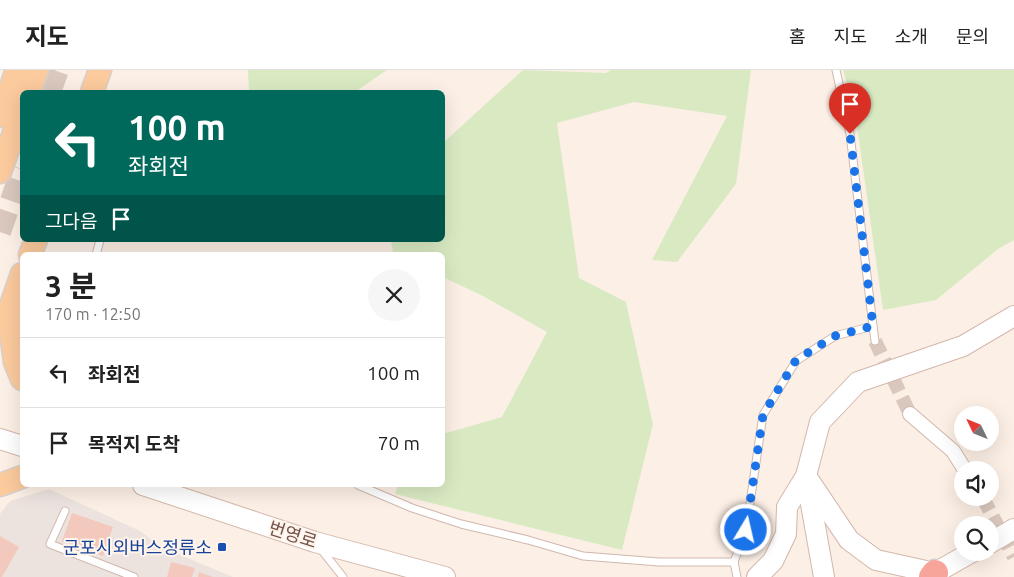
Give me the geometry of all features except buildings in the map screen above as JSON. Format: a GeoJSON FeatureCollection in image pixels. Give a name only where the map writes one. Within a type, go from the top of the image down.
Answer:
{"type":"FeatureCollection","features":[{"type":"Feature","properties":{"kind":"main road"},"geometry":{"type":"LineString","coordinates":[[0,116],[17,70]]}},
{"type":"Feature","properties":{"kind":"main road"},"geometry":{"type":"LineString","coordinates":[[30,90],[37,70]]}},
{"type":"Feature","properties":{"kind":"main road"},"geometry":{"type":"LineString","coordinates":[[93,90],[100,70]]}},
{"type":"Feature","properties":{"kind":"main road"},"geometry":{"type":"LineString","coordinates":[[0,172],[20,116]]}},
{"type":"Feature","properties":{"kind":"main road"},"geometry":{"type":"LineString","coordinates":[[0,335],[20,279]]}},
{"type":"Feature","properties":{"kind":"main road"},"geometry":{"type":"LineString","coordinates":[[8,311],[15,362],[20,374]]}},
{"type":"Feature","properties":{"kind":"main road"},"geometry":{"type":"LineString","coordinates":[[0,485],[20,478]]}},
{"type":"Feature","properties":{"kind":"street"},"geometry":{"type":"LineString","coordinates":[[757,577],[773,562],[786,534],[787,507],[806,476],[820,422],[858,382],[964,346],[1014,316]]}},
{"type":"Feature","properties":{"kind":"street"},"geometry":{"type":"LineString","coordinates":[[910,414],[953,451],[959,461]]}},
{"type":"Feature","properties":{"kind":"street"},"geometry":{"type":"LineString","coordinates":[[0,439],[20,445]]}},
{"type":"Feature","properties":{"kind":"street"},"geometry":{"type":"LineString","coordinates":[[806,476],[849,540],[876,560],[929,576],[956,561]]}},
{"type":"Feature","properties":{"kind":"street"},"geometry":{"type":"LineString","coordinates":[[806,476],[824,577]]}},
{"type":"Feature","properties":{"kind":"street","name":"번영로"},"geometry":{"type":"LineString","coordinates":[[149,487],[315,542],[445,577]]}},
{"type":"Feature","properties":{"kind":"street"},"geometry":{"type":"LineString","coordinates":[[999,538],[1014,529]]}},
{"type":"Feature","properties":{"kind":"lane"},"geometry":{"type":"LineString","coordinates":[[836,70],[850,134],[875,341]]}},
{"type":"Feature","properties":{"kind":"lane"},"geometry":{"type":"LineString","coordinates":[[737,577],[734,562],[746,530],[763,415],[796,360],[835,336],[873,326]]}},
{"type":"Feature","properties":{"kind":"lane"},"geometry":{"type":"LineString","coordinates":[[363,487],[412,508],[461,524],[528,540],[583,556],[659,562],[734,562]]}},
{"type":"Feature","properties":{"kind":"lane"},"geometry":{"type":"LineString","coordinates":[[65,511],[50,544],[134,577]]}},
{"type":"Feature","properties":{"kind":"lane"},"geometry":{"type":"LineString","coordinates":[[315,542],[343,577]]}},
{"type":"Feature","properties":{"kind":"shaded area"},"geometry":{"type":"Polygon","coordinates":[[[49,489],[140,531],[161,547],[233,577],[0,577],[0,514],[10,501],[49,489]]]}},
{"type":"Feature","properties":{"kind":"green space"},"geometry":{"type":"Polygon","coordinates":[[[248,70],[387,70],[358,90],[249,90],[248,70]]]}},
{"type":"Feature","properties":{"kind":"green space"},"geometry":{"type":"Polygon","coordinates":[[[523,70],[606,73],[611,70],[751,70],[736,184],[677,262],[652,260],[727,116],[634,102],[557,123],[579,278],[626,302],[653,424],[622,550],[395,494],[397,487],[445,487],[445,433],[502,417],[547,332],[483,296],[445,278],[445,252],[393,252],[391,242],[445,242],[445,141],[523,70]]]}},
{"type":"Feature","properties":{"kind":"green space"},"geometry":{"type":"Polygon","coordinates":[[[843,70],[1014,70],[1014,240],[998,249],[936,300],[883,310],[855,112],[843,70]]]}},
{"type":"Feature","properties":{"kind":"tunnel"},"geometry":{"type":"LineString","coordinates":[[51,90],[58,70]]}},
{"type":"Feature","properties":{"kind":"tunnel"},"geometry":{"type":"LineString","coordinates":[[0,232],[20,175]]}},
{"type":"Feature","properties":{"kind":"tunnel"},"geometry":{"type":"LineString","coordinates":[[875,341],[910,414]]}},
{"type":"Feature","properties":{"kind":"tunnel"},"geometry":{"type":"LineString","coordinates":[[987,506],[1014,557]]}},
{"type":"Feature","properties":{"kind":"place","name":"군포시외버스정류소"},"geometry":{"type":"Point","coordinates":[222,547]}},
{"type":"Feature","properties":{"kind":"route"},"geometry":{"type":"LineString","coordinates":[[746,530],[763,415],[796,360],[835,336],[873,326],[850,134]]}}]}
